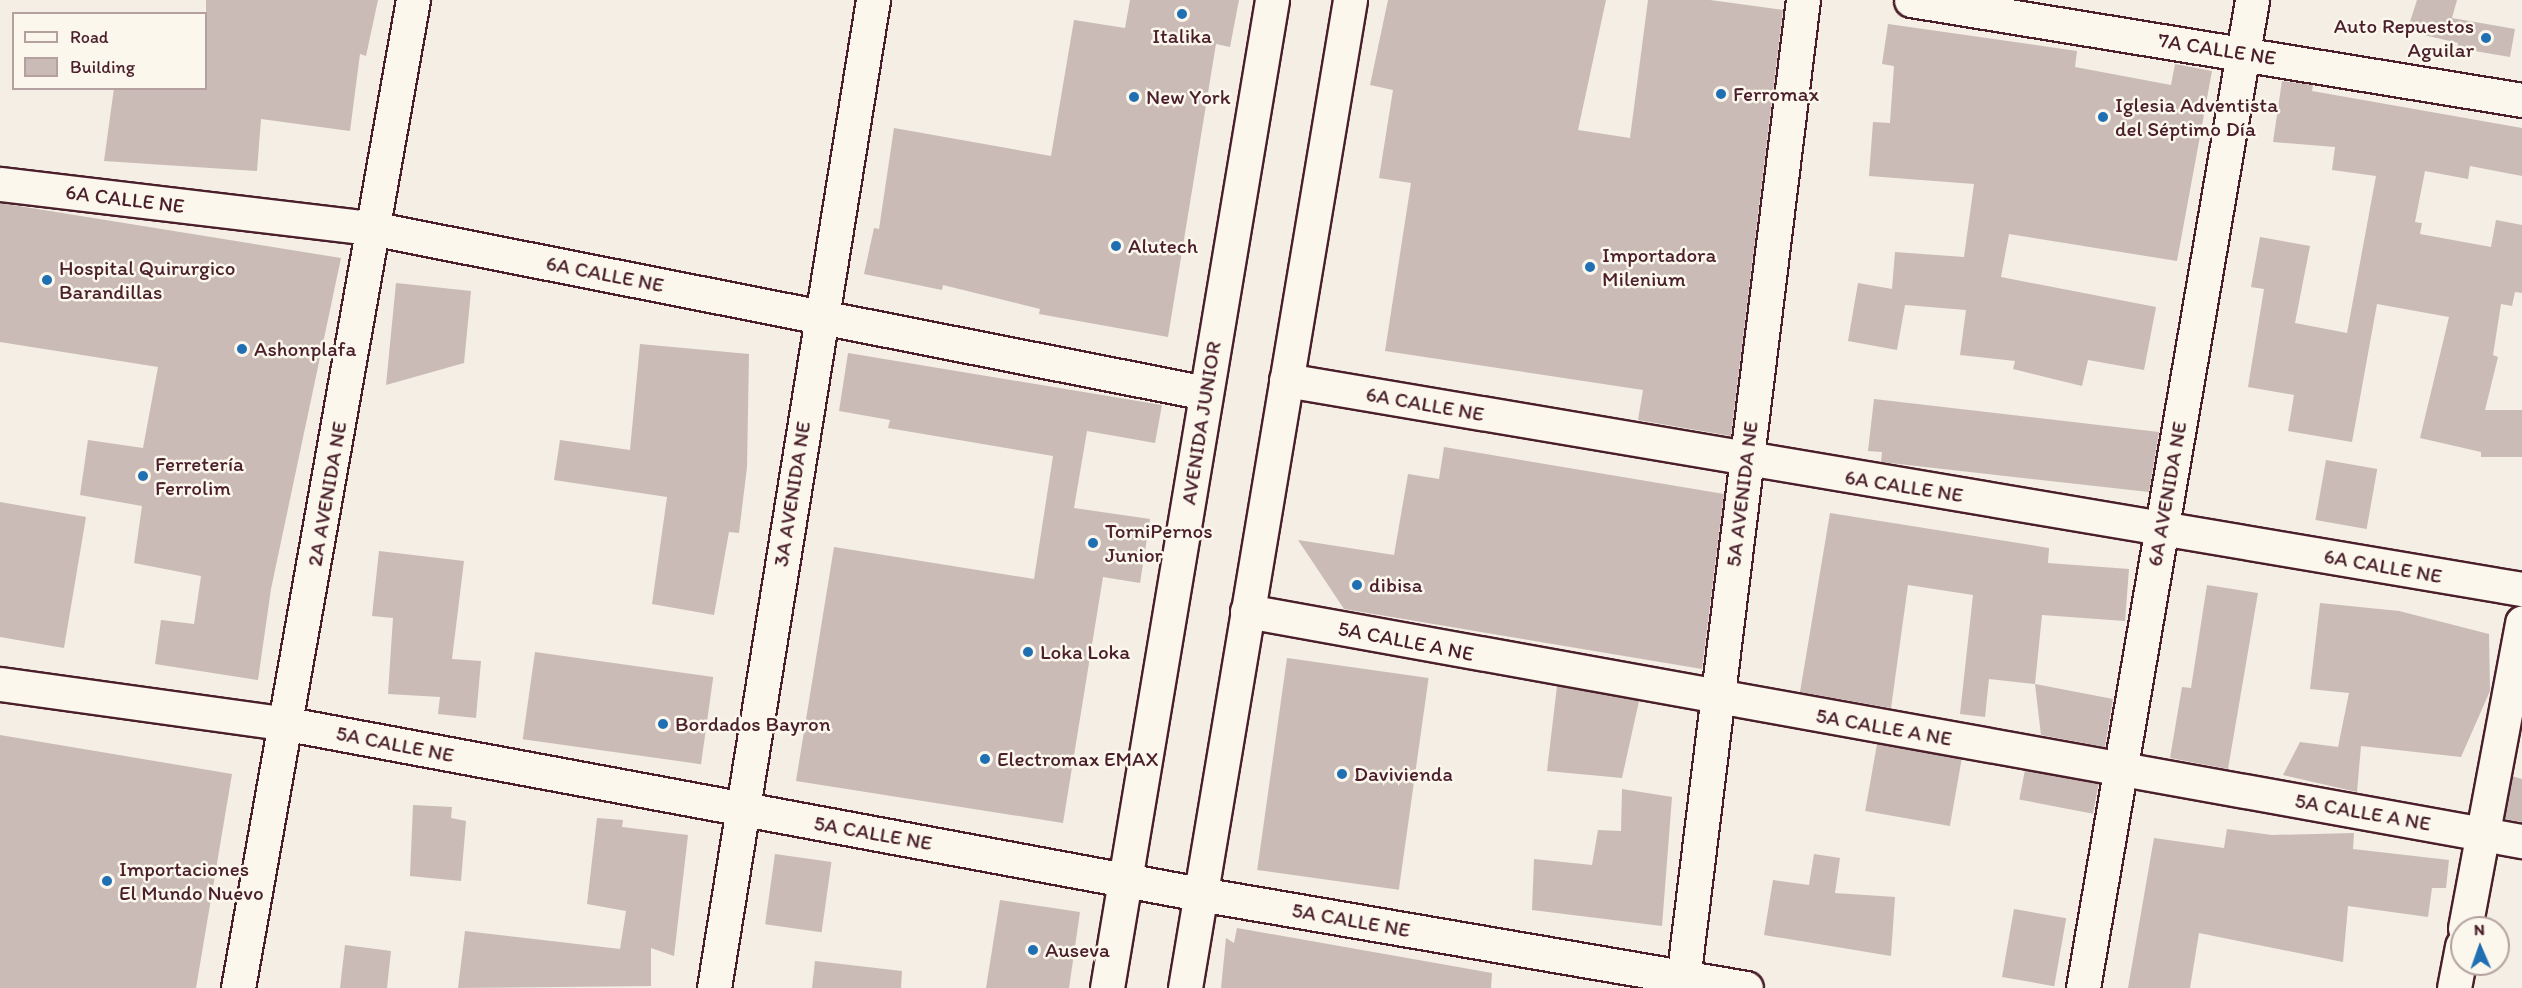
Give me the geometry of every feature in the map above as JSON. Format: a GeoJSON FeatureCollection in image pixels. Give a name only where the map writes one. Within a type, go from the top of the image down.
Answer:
{"type":"FeatureCollection","features":[{"type":"Feature","properties":{"kind":"street","name":"2A AVENIDA NE"},"geometry":{"type":"LineString","coordinates":[[238,988],[288,724],[371,228],[413,0]]}},
{"type":"Feature","properties":{"kind":"street","name":"3A AVENIDA NE"},"geometry":{"type":"LineString","coordinates":[[714,988],[873,0]]}},
{"type":"Feature","properties":{"kind":"street","name":"AVENIDA JUNIOR"},"geometry":{"type":"LineString","coordinates":[[1107,988],[1272,0]]}},
{"type":"Feature","properties":{"kind":"street"},"geometry":{"type":"LineString","coordinates":[[1185,988],[1350,0]]}},
{"type":"Feature","properties":{"kind":"street","name":"5A AVENIDA NE"},"geometry":{"type":"LineString","coordinates":[[1682,983],[1803,0]]}},
{"type":"Feature","properties":{"kind":"street","name":"7A CALLE NE"},"geometry":{"type":"LineString","coordinates":[[1911,0],[2522,100]]}},
{"type":"Feature","properties":{"kind":"street","name":"6A AVENIDA NE"},"geometry":{"type":"LineString","coordinates":[[2083,988],[2252,0]]}},
{"type":"Feature","properties":{"kind":"street","name":"6A CALLE NE"},"geometry":{"type":"LineString","coordinates":[[0,184],[371,228],[1206,393]]}},
{"type":"Feature","properties":{"kind":"street","name":"6A CALLE NE"},"geometry":{"type":"LineString","coordinates":[[1286,380],[1746,460],[2522,590]]}},
{"type":"Feature","properties":{"kind":"street","name":"5A CALLE A NE"},"geometry":{"type":"LineString","coordinates":[[1247,611],[1717,699],[2120,768],[2522,841]]}},
{"type":"Feature","properties":{"kind":"street"},"geometry":{"type":"LineString","coordinates":[[2467,916],[2522,621]]}},
{"type":"Feature","properties":{"kind":"street","name":"5A CALLE NE"},"geometry":{"type":"LineString","coordinates":[[0,684],[288,724],[1682,983],[1746,988]]}},
{"type":"Feature","properties":{"kind":"building"},"geometry":{"type":"Polygon","coordinates":[[[206,0],[378,0],[366,56],[360,54],[350,131],[261,119],[257,171],[104,161],[114,90],[207,90],[206,0]]]}},
{"type":"Feature","properties":{"kind":"building"},"geometry":{"type":"Polygon","coordinates":[[[1130,0],[1239,0],[1230,47],[1216,44],[1168,337],[1039,314],[1040,309],[943,285],[942,290],[864,274],[874,228],[879,229],[894,128],[1051,156],[1074,20],[1125,28],[1130,0]]]}},
{"type":"Feature","properties":{"kind":"building","name":"Importadora Milenium"},"geometry":{"type":"Polygon","coordinates":[[[1388,0],[1606,0],[1578,130],[1630,138],[1648,0],[1710,0],[1783,10],[1731,436],[1638,420],[1643,390],[1385,351],[1411,183],[1379,178],[1393,90],[1370,85],[1388,0]]]}},
{"type":"Feature","properties":{"kind":"building"},"geometry":{"type":"Polygon","coordinates":[[[2417,0],[2457,0],[2452,18],[2515,29],[2510,57],[2457,48],[2458,43],[2407,31],[2417,0]]]}},
{"type":"Feature","properties":{"kind":"building"},"geometry":{"type":"Polygon","coordinates":[[[1888,24],[2077,51],[2075,67],[2171,85],[2175,64],[2212,71],[2177,261],[2009,234],[2001,277],[2156,307],[2144,370],[2088,360],[2082,386],[2013,369],[2015,361],[1960,355],[1966,310],[1905,305],[1897,350],[1848,341],[1858,283],[1892,289],[1895,252],[1964,257],[1974,184],[1869,176],[1873,122],[1890,123],[1894,66],[1882,64],[1888,24]]]}},
{"type":"Feature","properties":{"kind":"building"},"geometry":{"type":"Polygon","coordinates":[[[2282,81],[2313,85],[2312,91],[2522,128],[2522,176],[2470,166],[2468,179],[2425,171],[2415,222],[2422,223],[2420,234],[2491,247],[2496,220],[2522,225],[2522,293],[2515,292],[2512,306],[2501,304],[2493,355],[2498,357],[2485,410],[2522,410],[2522,457],[2481,457],[2481,452],[2420,438],[2449,317],[2377,304],[2352,442],[2288,431],[2294,395],[2248,387],[2264,289],[2251,287],[2260,237],[2310,246],[2295,323],[2347,333],[2376,176],[2332,170],[2335,147],[2273,142],[2282,81]]]}},
{"type":"Feature","properties":{"kind":"building"},"geometry":{"type":"Polygon","coordinates":[[[0,203],[341,258],[271,589],[258,680],[155,664],[161,620],[194,624],[201,576],[134,563],[142,506],[80,495],[88,440],[143,448],[158,367],[0,342],[0,203]]]}},
{"type":"Feature","properties":{"kind":"building"},"geometry":{"type":"Polygon","coordinates":[[[396,283],[471,291],[464,363],[386,385],[396,283]]]}},
{"type":"Feature","properties":{"kind":"building"},"geometry":{"type":"Polygon","coordinates":[[[640,344],[749,354],[747,467],[739,533],[729,532],[714,615],[652,604],[667,497],[554,480],[560,440],[630,450],[640,344]]]}},
{"type":"Feature","properties":{"kind":"building"},"geometry":{"type":"Polygon","coordinates":[[[848,353],[1162,405],[1155,443],[1087,431],[1074,508],[1150,519],[1140,583],[1103,577],[1063,823],[796,781],[834,547],[1034,579],[1053,456],[888,428],[890,420],[839,411],[848,353]]]}},
{"type":"Feature","properties":{"kind":"building"},"geometry":{"type":"Polygon","coordinates":[[[1874,399],[2159,432],[2149,492],[1881,462],[1882,452],[1868,451],[1874,399]]]}},
{"type":"Feature","properties":{"kind":"building"},"geometry":{"type":"Polygon","coordinates":[[[1444,447],[1724,494],[1702,669],[1344,609],[1298,540],[1394,555],[1408,474],[1439,479],[1444,447]]]}},
{"type":"Feature","properties":{"kind":"building"},"geometry":{"type":"Polygon","coordinates":[[[2326,460],[2377,469],[2367,529],[2315,520],[2326,460]]]}},
{"type":"Feature","properties":{"kind":"building"},"geometry":{"type":"Polygon","coordinates":[[[0,502],[86,517],[64,648],[0,637],[0,502]]]}},
{"type":"Feature","properties":{"kind":"building"},"geometry":{"type":"Polygon","coordinates":[[[1830,513],[2049,548],[2048,563],[2129,569],[2125,621],[2042,615],[2035,684],[1989,679],[1985,717],[1960,714],[1973,595],[1908,585],[1891,708],[1800,692],[1830,513]]]}},
{"type":"Feature","properties":{"kind":"building"},"geometry":{"type":"Polygon","coordinates":[[[379,551],[464,561],[452,659],[481,661],[476,718],[438,714],[440,697],[388,694],[393,618],[372,616],[379,551]]]}},
{"type":"Feature","properties":{"kind":"building"},"geometry":{"type":"Polygon","coordinates":[[[2207,585],[2258,593],[2228,769],[2170,758],[2182,687],[2191,688],[2207,585]]]}},
{"type":"Feature","properties":{"kind":"building"},"geometry":{"type":"Polygon","coordinates":[[[2320,603],[2399,611],[2489,634],[2490,691],[2461,757],[2361,746],[2357,792],[2283,775],[2300,742],[2338,747],[2349,693],[2310,689],[2320,603]]]}},
{"type":"Feature","properties":{"kind":"building"},"geometry":{"type":"Polygon","coordinates":[[[535,652],[713,677],[701,764],[523,739],[535,652]]]}},
{"type":"Feature","properties":{"kind":"building","name":"Davivienda"},"geometry":{"type":"Polygon","coordinates":[[[1287,658],[1429,678],[1399,890],[1257,870],[1287,658]]]}},
{"type":"Feature","properties":{"kind":"building"},"geometry":{"type":"Polygon","coordinates":[[[2035,684],[2113,699],[2105,747],[2041,735],[2035,684]]]}},
{"type":"Feature","properties":{"kind":"building"},"geometry":{"type":"Polygon","coordinates":[[[1557,686],[1639,701],[1622,778],[1547,771],[1557,686]]]}},
{"type":"Feature","properties":{"kind":"building","name":"Importaciones El Mundo Nuevo"},"geometry":{"type":"Polygon","coordinates":[[[0,735],[232,774],[196,988],[0,988],[0,735]]]}},
{"type":"Feature","properties":{"kind":"building"},"geometry":{"type":"Polygon","coordinates":[[[1877,744],[1962,759],[1950,826],[1865,811],[1877,744]]]}},
{"type":"Feature","properties":{"kind":"building"},"geometry":{"type":"Polygon","coordinates":[[[2025,770],[2099,784],[2093,814],[2019,799],[2025,770]]]}},
{"type":"Feature","properties":{"kind":"building"},"geometry":{"type":"Polygon","coordinates":[[[2512,776],[2522,779],[2522,822],[2504,819],[2512,776]]]}},
{"type":"Feature","properties":{"kind":"building"},"geometry":{"type":"Polygon","coordinates":[[[1622,789],[1672,797],[1662,926],[1532,910],[1534,859],[1592,865],[1598,830],[1621,831],[1622,789]]]}},
{"type":"Feature","properties":{"kind":"building"},"geometry":{"type":"Polygon","coordinates":[[[413,805],[452,807],[451,818],[466,821],[461,881],[410,876],[413,805]]]}},
{"type":"Feature","properties":{"kind":"building"},"geometry":{"type":"Polygon","coordinates":[[[597,818],[623,820],[622,827],[688,835],[674,956],[651,948],[651,986],[458,988],[465,931],[620,949],[626,911],[587,904],[597,818]]]}},
{"type":"Feature","properties":{"kind":"building"},"geometry":{"type":"Polygon","coordinates":[[[2227,829],[2272,835],[2354,833],[2353,849],[2449,860],[2446,888],[2432,888],[2428,917],[2348,906],[2343,962],[2199,933],[2190,988],[2128,988],[2154,838],[2224,848],[2227,829]]]}},
{"type":"Feature","properties":{"kind":"building"},"geometry":{"type":"Polygon","coordinates":[[[775,854],[831,862],[822,932],[765,924],[775,854]]]}},
{"type":"Feature","properties":{"kind":"building"},"geometry":{"type":"Polygon","coordinates":[[[1814,854],[1840,858],[1835,893],[1895,897],[1891,956],[1764,935],[1773,880],[1809,885],[1814,854]]]}},
{"type":"Feature","properties":{"kind":"building","name":"Auseva"},"geometry":{"type":"Polygon","coordinates":[[[1000,900],[1080,912],[1069,988],[986,988],[1000,900]]]}},
{"type":"Feature","properties":{"kind":"building"},"geometry":{"type":"Polygon","coordinates":[[[2014,909],[2066,918],[2054,986],[2002,977],[2014,909]]]}},
{"type":"Feature","properties":{"kind":"building"},"geometry":{"type":"Polygon","coordinates":[[[1237,928],[1492,973],[1491,988],[1221,988],[1226,938],[1234,943],[1237,928]]]}},
{"type":"Feature","properties":{"kind":"building"},"geometry":{"type":"Polygon","coordinates":[[[345,945],[391,951],[387,988],[340,988],[345,945]]]}},
{"type":"Feature","properties":{"kind":"building"},"geometry":{"type":"Polygon","coordinates":[[[815,961],[902,971],[901,988],[812,988],[815,961]]]}},
{"type":"Feature","properties":{"kind":"place","name":"Italika"},"geometry":{"type":"Point","coordinates":[1182,14]}},
{"type":"Feature","properties":{"kind":"place","name":"Auto Repuestos Aguilar"},"geometry":{"type":"Point","coordinates":[2486,38]}},
{"type":"Feature","properties":{"kind":"place","name":"Ferromax"},"geometry":{"type":"Point","coordinates":[1721,94]}},
{"type":"Feature","properties":{"kind":"place","name":"New York"},"geometry":{"type":"Point","coordinates":[1134,97]}},
{"type":"Feature","properties":{"kind":"place","name":"Iglesia Adventista del Séptimo Día"},"geometry":{"type":"Point","coordinates":[2103,117]}},
{"type":"Feature","properties":{"kind":"place","name":"Alutech"},"geometry":{"type":"Point","coordinates":[1116,246]}},
{"type":"Feature","properties":{"kind":"place","name":"Importadora Milenium"},"geometry":{"type":"Point","coordinates":[1590,267]}},
{"type":"Feature","properties":{"kind":"place","name":"Hospital Quirurgico Barandillas"},"geometry":{"type":"Point","coordinates":[47,280]}},
{"type":"Feature","properties":{"kind":"place","name":"Ashonplafa"},"geometry":{"type":"Point","coordinates":[242,349]}},
{"type":"Feature","properties":{"kind":"place","name":"Ferretería Ferrolim"},"geometry":{"type":"Point","coordinates":[143,476]}},
{"type":"Feature","properties":{"kind":"place","name":"TorniPernos Junior"},"geometry":{"type":"Point","coordinates":[1093,543]}},
{"type":"Feature","properties":{"kind":"place","name":"dibisa"},"geometry":{"type":"Point","coordinates":[1357,585]}},
{"type":"Feature","properties":{"kind":"place","name":"Loka Loka"},"geometry":{"type":"Point","coordinates":[1028,652]}},
{"type":"Feature","properties":{"kind":"place","name":"Bordados Bayron"},"geometry":{"type":"Point","coordinates":[663,724]}},
{"type":"Feature","properties":{"kind":"place","name":"Electromax EMAX"},"geometry":{"type":"Point","coordinates":[985,759]}},
{"type":"Feature","properties":{"kind":"place","name":"Davivienda"},"geometry":{"type":"Point","coordinates":[1342,774]}},
{"type":"Feature","properties":{"kind":"place","name":"Importaciones El Mundo Nuevo"},"geometry":{"type":"Point","coordinates":[107,881]}},
{"type":"Feature","properties":{"kind":"place","name":"Auseva"},"geometry":{"type":"Point","coordinates":[1033,950]}}]}
